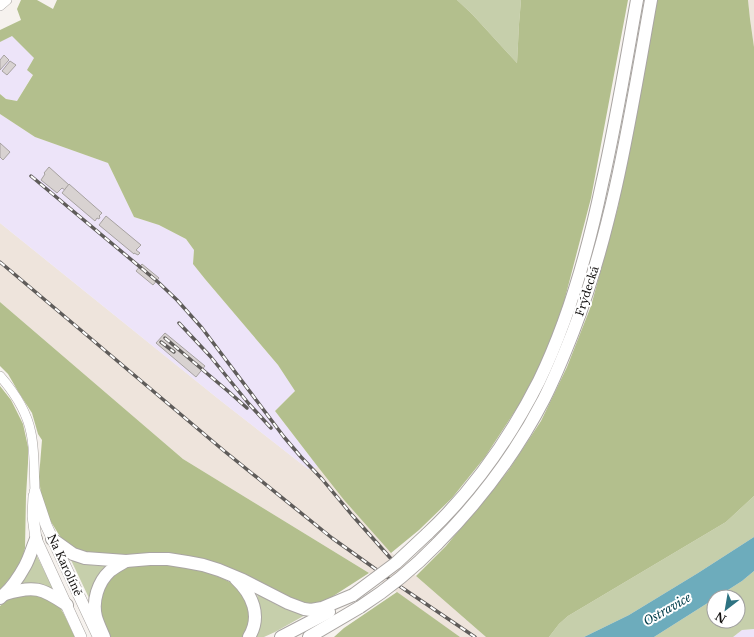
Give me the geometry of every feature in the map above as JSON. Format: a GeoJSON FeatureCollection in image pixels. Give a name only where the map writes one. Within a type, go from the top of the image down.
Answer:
{"type":"FeatureCollection","features":[{"type":"Feature","properties":{"kind":"main road","name":"Frýdecká"},"geometry":{"type":"LineString","coordinates":[[349,597],[396,563],[461,499],[497,452],[538,382],[570,304],[586,253],[619,105],[637,0]]}},
{"type":"Feature","properties":{"kind":"main road","name":"Frýdecká"},"geometry":{"type":"LineString","coordinates":[[357,609],[381,593],[406,573],[455,526],[498,474],[545,398],[562,361],[583,306],[599,256],[612,204],[633,101],[651,0]]}},
{"type":"Feature","properties":{"kind":"main road"},"geometry":{"type":"LineString","coordinates":[[2,596],[26,566],[36,539]]}},
{"type":"Feature","properties":{"kind":"main road"},"geometry":{"type":"LineString","coordinates":[[52,539],[70,552],[80,557],[126,561],[150,559],[177,560],[203,565],[254,585],[288,604],[304,609],[320,609],[349,597]]}},
{"type":"Feature","properties":{"kind":"main road"},"geometry":{"type":"LineString","coordinates":[[104,637],[95,615],[96,596],[101,582],[107,574],[126,561]]}},
{"type":"Feature","properties":{"kind":"main road"},"geometry":{"type":"LineString","coordinates":[[230,575],[244,587],[253,604],[255,622],[249,637]]}},
{"type":"Feature","properties":{"kind":"main road"},"geometry":{"type":"LineString","coordinates":[[2,596],[25,589],[35,589],[51,595],[67,605]]}},
{"type":"Feature","properties":{"kind":"main road"},"geometry":{"type":"LineString","coordinates":[[281,637],[332,610],[349,597]]}},
{"type":"Feature","properties":{"kind":"main road"},"geometry":{"type":"LineString","coordinates":[[309,637],[357,609]]}},
{"type":"Feature","properties":{"kind":"main road"},"geometry":{"type":"LineString","coordinates":[[328,637],[357,609]]}},
{"type":"Feature","properties":{"kind":"street"},"geometry":{"type":"LineString","coordinates":[[0,6],[7,0]]}},
{"type":"Feature","properties":{"kind":"street","name":"Na Karolíně"},"geometry":{"type":"LineString","coordinates":[[0,376],[18,401],[30,425],[34,452],[35,492],[33,516],[36,539],[81,637]]}},
{"type":"Feature","properties":{"kind":"street","name":"Na Karolíně"},"geometry":{"type":"LineString","coordinates":[[35,492],[52,539],[98,637]]}},
{"type":"Feature","properties":{"kind":"shaded area"},"geometry":{"type":"Polygon","coordinates":[[[748,0],[754,0],[754,47],[750,19],[748,0]]]}},
{"type":"Feature","properties":{"kind":"shaded area"},"geometry":{"type":"Polygon","coordinates":[[[12,35],[35,58],[33,74],[17,101],[6,99],[0,94],[0,42],[12,35]]]}},
{"type":"Feature","properties":{"kind":"shaded area"},"geometry":{"type":"Polygon","coordinates":[[[0,114],[35,137],[108,163],[134,217],[159,225],[186,239],[194,250],[193,264],[278,365],[295,391],[275,411],[318,467],[308,469],[0,223],[0,114]]]}},
{"type":"Feature","properties":{"kind":"shaded area"},"geometry":{"type":"Polygon","coordinates":[[[0,223],[308,469],[318,467],[344,500],[392,553],[486,637],[460,637],[369,573],[183,459],[0,302],[0,223]]]}},
{"type":"Feature","properties":{"kind":"shaded area"},"geometry":{"type":"Polygon","coordinates":[[[754,629],[754,637],[733,637],[742,630],[754,629]]]}},
{"type":"Feature","properties":{"kind":"green space"},"geometry":{"type":"Polygon","coordinates":[[[21,0],[37,0],[53,9],[57,0],[457,0],[472,14],[517,63],[521,0],[628,0],[591,198],[564,302],[545,356],[519,405],[485,457],[452,498],[419,530],[391,553],[344,500],[275,411],[295,391],[278,365],[193,264],[194,250],[186,239],[159,225],[134,217],[108,163],[35,137],[0,114],[0,94],[6,99],[17,101],[33,75],[27,70],[34,58],[12,36],[0,42],[0,30],[21,20],[17,9],[21,0]]]}},
{"type":"Feature","properties":{"kind":"green space"},"geometry":{"type":"Polygon","coordinates":[[[457,0],[521,0],[517,63],[472,14],[457,0]]]}},
{"type":"Feature","properties":{"kind":"green space"},"geometry":{"type":"Polygon","coordinates":[[[656,0],[748,0],[754,47],[754,496],[726,522],[568,616],[559,624],[549,637],[486,637],[416,576],[446,546],[508,471],[541,421],[567,367],[591,306],[618,207],[656,0]]]}},
{"type":"Feature","properties":{"kind":"green space"},"geometry":{"type":"Polygon","coordinates":[[[0,302],[183,459],[369,573],[324,602],[308,604],[293,601],[222,566],[90,555],[74,549],[61,538],[48,517],[41,495],[39,477],[42,440],[38,434],[32,413],[8,374],[0,366],[0,302]]]}},
{"type":"Feature","properties":{"kind":"green space"},"geometry":{"type":"Polygon","coordinates":[[[0,386],[11,400],[23,424],[28,447],[28,463],[25,548],[21,564],[0,590],[0,386]]]}},
{"type":"Feature","properties":{"kind":"green space"},"geometry":{"type":"Polygon","coordinates":[[[754,496],[754,537],[629,615],[584,637],[549,637],[559,624],[568,616],[726,522],[754,496]]]}},
{"type":"Feature","properties":{"kind":"green space"},"geometry":{"type":"Polygon","coordinates":[[[36,554],[53,589],[40,585],[20,584],[36,554]]]}},
{"type":"Feature","properties":{"kind":"green space"},"geometry":{"type":"Polygon","coordinates":[[[71,560],[90,565],[107,566],[93,586],[89,598],[71,560]]]}},
{"type":"Feature","properties":{"kind":"green space"},"geometry":{"type":"Polygon","coordinates":[[[149,565],[187,567],[206,572],[235,585],[243,593],[251,617],[245,637],[108,637],[99,616],[100,596],[112,575],[120,570],[132,566],[149,565]]]}},
{"type":"Feature","properties":{"kind":"green space"},"geometry":{"type":"Polygon","coordinates":[[[754,571],[754,629],[742,630],[733,637],[654,637],[706,604],[706,629],[746,629],[746,589],[730,589],[754,571]]]}},
{"type":"Feature","properties":{"kind":"green space"},"geometry":{"type":"Polygon","coordinates":[[[397,592],[460,637],[334,637],[344,628],[397,592]]]}},
{"type":"Feature","properties":{"kind":"green space"},"geometry":{"type":"Polygon","coordinates":[[[23,594],[43,597],[56,604],[64,614],[75,637],[0,637],[0,606],[11,597],[23,594]]]}},
{"type":"Feature","properties":{"kind":"green space"},"geometry":{"type":"Polygon","coordinates":[[[257,594],[277,605],[307,614],[264,637],[256,637],[261,621],[257,594]]]}},
{"type":"Feature","properties":{"kind":"water","name":"Ostravice"},"geometry":{"type":"Polygon","coordinates":[[[754,537],[754,571],[730,589],[706,589],[706,604],[654,637],[584,637],[629,615],[754,537]]]}},
{"type":"Feature","properties":{"kind":"building"},"geometry":{"type":"Polygon","coordinates":[[[4,55],[9,60],[0,70],[0,60],[4,55]]]}},
{"type":"Feature","properties":{"kind":"building"},"geometry":{"type":"Polygon","coordinates":[[[10,61],[16,65],[7,75],[2,71],[10,61]]]}},
{"type":"Feature","properties":{"kind":"building"},"geometry":{"type":"Polygon","coordinates":[[[0,143],[10,152],[3,160],[0,157],[0,143]]]}},
{"type":"Feature","properties":{"kind":"building"},"geometry":{"type":"Polygon","coordinates":[[[49,167],[69,185],[65,190],[62,188],[57,193],[41,180],[49,167]]]}},
{"type":"Feature","properties":{"kind":"building"},"geometry":{"type":"Polygon","coordinates":[[[69,184],[102,213],[99,216],[99,219],[97,218],[95,221],[62,193],[69,184]]]}},
{"type":"Feature","properties":{"kind":"building"},"geometry":{"type":"Polygon","coordinates":[[[106,216],[141,245],[136,250],[140,253],[138,255],[134,254],[99,225],[106,216]]]}},
{"type":"Feature","properties":{"kind":"building"},"geometry":{"type":"Polygon","coordinates":[[[142,264],[159,278],[153,285],[136,271],[142,264]]]}},
{"type":"Feature","properties":{"kind":"building"},"geometry":{"type":"Polygon","coordinates":[[[165,333],[205,366],[196,377],[156,343],[165,333]]]}},
{"type":"Feature","properties":{"kind":"railway"},"geometry":{"type":"LineString","coordinates":[[31,176],[158,282],[177,300],[202,328],[284,437],[393,561]]}},
{"type":"Feature","properties":{"kind":"railway"},"geometry":{"type":"LineString","coordinates":[[0,262],[223,450],[332,538],[475,637]]}},
{"type":"Feature","properties":{"kind":"railway"},"geometry":{"type":"LineString","coordinates":[[179,323],[210,356],[249,404],[271,428]]}},
{"type":"Feature","properties":{"kind":"railway"},"geometry":{"type":"LineString","coordinates":[[165,338],[247,408]]}},
{"type":"Feature","properties":{"kind":"railway"},"geometry":{"type":"LineString","coordinates":[[161,342],[174,352]]}}]}
